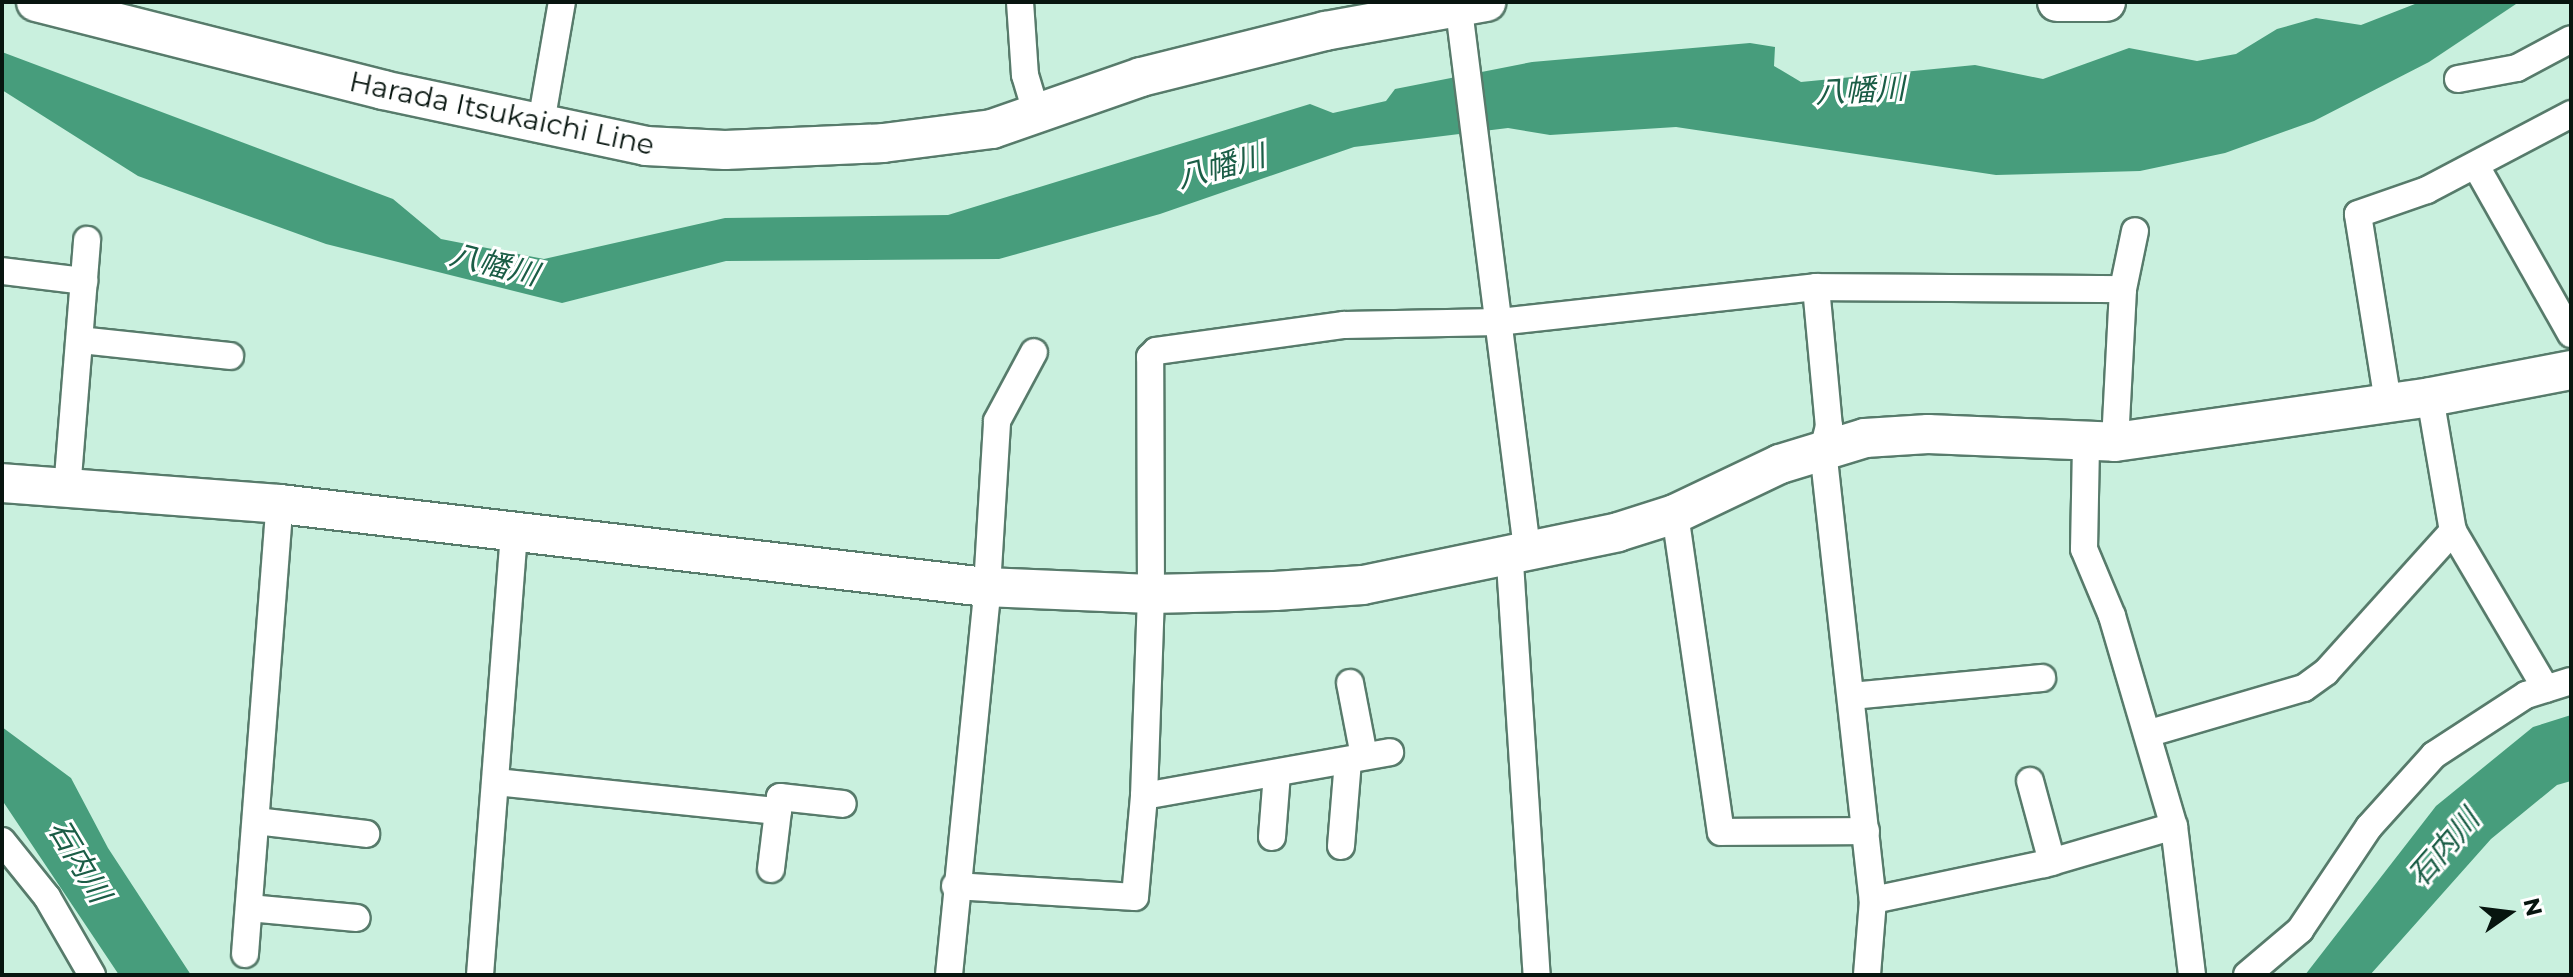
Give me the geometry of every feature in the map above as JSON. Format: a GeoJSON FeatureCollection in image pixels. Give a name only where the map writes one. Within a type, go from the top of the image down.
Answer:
{"type":"FeatureCollection","features":[{"type":"Feature","properties":{"kind":"street","name":"Harada Itsukaichi Line"},"geometry":{"type":"LineString","coordinates":[[36,2],[383,90],[646,146],[725,150],[944,138],[1037,115],[1141,77],[1309,34],[1466,9]]}},
{"type":"Feature","properties":{"kind":"street"},"geometry":{"type":"LineString","coordinates":[[541,123],[562,2]]}},
{"type":"Feature","properties":{"kind":"street"},"geometry":{"type":"LineString","coordinates":[[1020,2],[1025,75],[1037,115]]}},
{"type":"Feature","properties":{"kind":"street"},"geometry":{"type":"LineString","coordinates":[[2058,2],[2106,2]]}},
{"type":"Feature","properties":{"kind":"street"},"geometry":{"type":"LineString","coordinates":[[1466,9],[1527,549]]}},
{"type":"Feature","properties":{"kind":"street"},"geometry":{"type":"LineString","coordinates":[[2458,79],[2517,68],[2571,39]]}},
{"type":"Feature","properties":{"kind":"street"},"geometry":{"type":"LineString","coordinates":[[2388,402],[2358,214],[2427,190],[2571,114]]}},
{"type":"Feature","properties":{"kind":"street"},"geometry":{"type":"LineString","coordinates":[[2476,166],[2571,334]]}},
{"type":"Feature","properties":{"kind":"street"},"geometry":{"type":"LineString","coordinates":[[2135,231],[2123,289],[2087,563],[2112,616],[2150,733],[2174,826],[2192,975]]}},
{"type":"Feature","properties":{"kind":"street"},"geometry":{"type":"LineString","coordinates":[[67,490],[87,240]]}},
{"type":"Feature","properties":{"kind":"street"},"geometry":{"type":"LineString","coordinates":[[2,271],[84,281]]}},
{"type":"Feature","properties":{"kind":"street"},"geometry":{"type":"LineString","coordinates":[[1816,287],[1829,426],[1823,450],[1873,900],[1867,975]]}},
{"type":"Feature","properties":{"kind":"street"},"geometry":{"type":"LineString","coordinates":[[955,886],[1135,897],[1144,796],[1151,594],[1150,357],[1156,351],[1344,325],[1499,322],[1816,287],[2123,289]]}},
{"type":"Feature","properties":{"kind":"street"},"geometry":{"type":"LineString","coordinates":[[80,340],[230,356]]}},
{"type":"Feature","properties":{"kind":"street"},"geometry":{"type":"LineString","coordinates":[[949,975],[997,421],[1034,352]]}},
{"type":"Feature","properties":{"kind":"street"},"geometry":{"type":"LineString","coordinates":[[2,483],[280,504],[985,587],[1151,594],[1363,585],[1618,532],[1675,514],[1780,464],[1865,438],[1928,434],[2101,444],[2430,397],[2571,370]]}},
{"type":"Feature","properties":{"kind":"street"},"geometry":{"type":"LineString","coordinates":[[2247,975],[2300,930],[2400,787],[2473,725],[2558,685],[2453,531],[2430,397]]}},
{"type":"Feature","properties":{"kind":"street"},"geometry":{"type":"LineString","coordinates":[[245,954],[280,504]]}},
{"type":"Feature","properties":{"kind":"street"},"geometry":{"type":"LineString","coordinates":[[1675,514],[1721,832],[1866,831]]}},
{"type":"Feature","properties":{"kind":"street"},"geometry":{"type":"LineString","coordinates":[[2150,733],[2304,688],[2326,672],[2453,531]]}},
{"type":"Feature","properties":{"kind":"street"},"geometry":{"type":"LineString","coordinates":[[480,975],[514,532]]}},
{"type":"Feature","properties":{"kind":"street"},"geometry":{"type":"LineString","coordinates":[[1527,549],[1510,563],[1537,975]]}},
{"type":"Feature","properties":{"kind":"street"},"geometry":{"type":"LineString","coordinates":[[1851,696],[2042,678]]}},
{"type":"Feature","properties":{"kind":"street"},"geometry":{"type":"LineString","coordinates":[[1341,846],[1367,756],[1350,683]]}},
{"type":"Feature","properties":{"kind":"street"},"geometry":{"type":"LineString","coordinates":[[1144,796],[1367,756]]}},
{"type":"Feature","properties":{"kind":"street"},"geometry":{"type":"LineString","coordinates":[[1272,837],[1277,773]]}},
{"type":"Feature","properties":{"kind":"street"},"geometry":{"type":"LineString","coordinates":[[2030,781],[2052,862]]}},
{"type":"Feature","properties":{"kind":"street"},"geometry":{"type":"LineString","coordinates":[[496,782],[778,811]]}},
{"type":"Feature","properties":{"kind":"street"},"geometry":{"type":"LineString","coordinates":[[771,869],[780,797],[843,804]]}},
{"type":"Feature","properties":{"kind":"street"},"geometry":{"type":"LineString","coordinates":[[256,821],[366,834]]}},
{"type":"Feature","properties":{"kind":"street"},"geometry":{"type":"LineString","coordinates":[[1873,900],[2052,862],[2174,826]]}},
{"type":"Feature","properties":{"kind":"street"},"geometry":{"type":"LineString","coordinates":[[2,841],[47,897],[92,975]]}},
{"type":"Feature","properties":{"kind":"street"},"geometry":{"type":"LineString","coordinates":[[249,908],[357,918]]}},
{"type":"Feature","properties":{"kind":"water","name":"八幡川"},"geometry":{"type":"Polygon","coordinates":[[[2420,2],[2519,2],[2429,62],[2314,121],[2225,153],[2140,171],[1996,175],[1676,127],[1550,135],[1508,128],[1354,147],[1160,214],[999,259],[726,261],[562,303],[326,244],[138,176],[2,90],[2,52],[393,199],[441,239],[544,259],[725,218],[948,215],[1310,104],[1333,113],[1386,101],[1395,89],[1532,62],[1750,43],[1775,47],[1774,66],[1801,82],[1975,65],[2043,79],[2129,48],[2197,61],[2236,54],[2277,29],[2316,18],[2361,25],[2420,2]]]}},
{"type":"Feature","properties":{"kind":"water","name":"石内川"},"geometry":{"type":"Polygon","coordinates":[[[2571,715],[2571,781],[2557,785],[2491,839],[2370,975],[2305,975],[2436,806],[2533,727],[2571,715]]]}},
{"type":"Feature","properties":{"kind":"water","name":"石内川"},"geometry":{"type":"Polygon","coordinates":[[[2,727],[71,778],[108,848],[191,975],[119,975],[2,800],[2,727]]]}}]}
